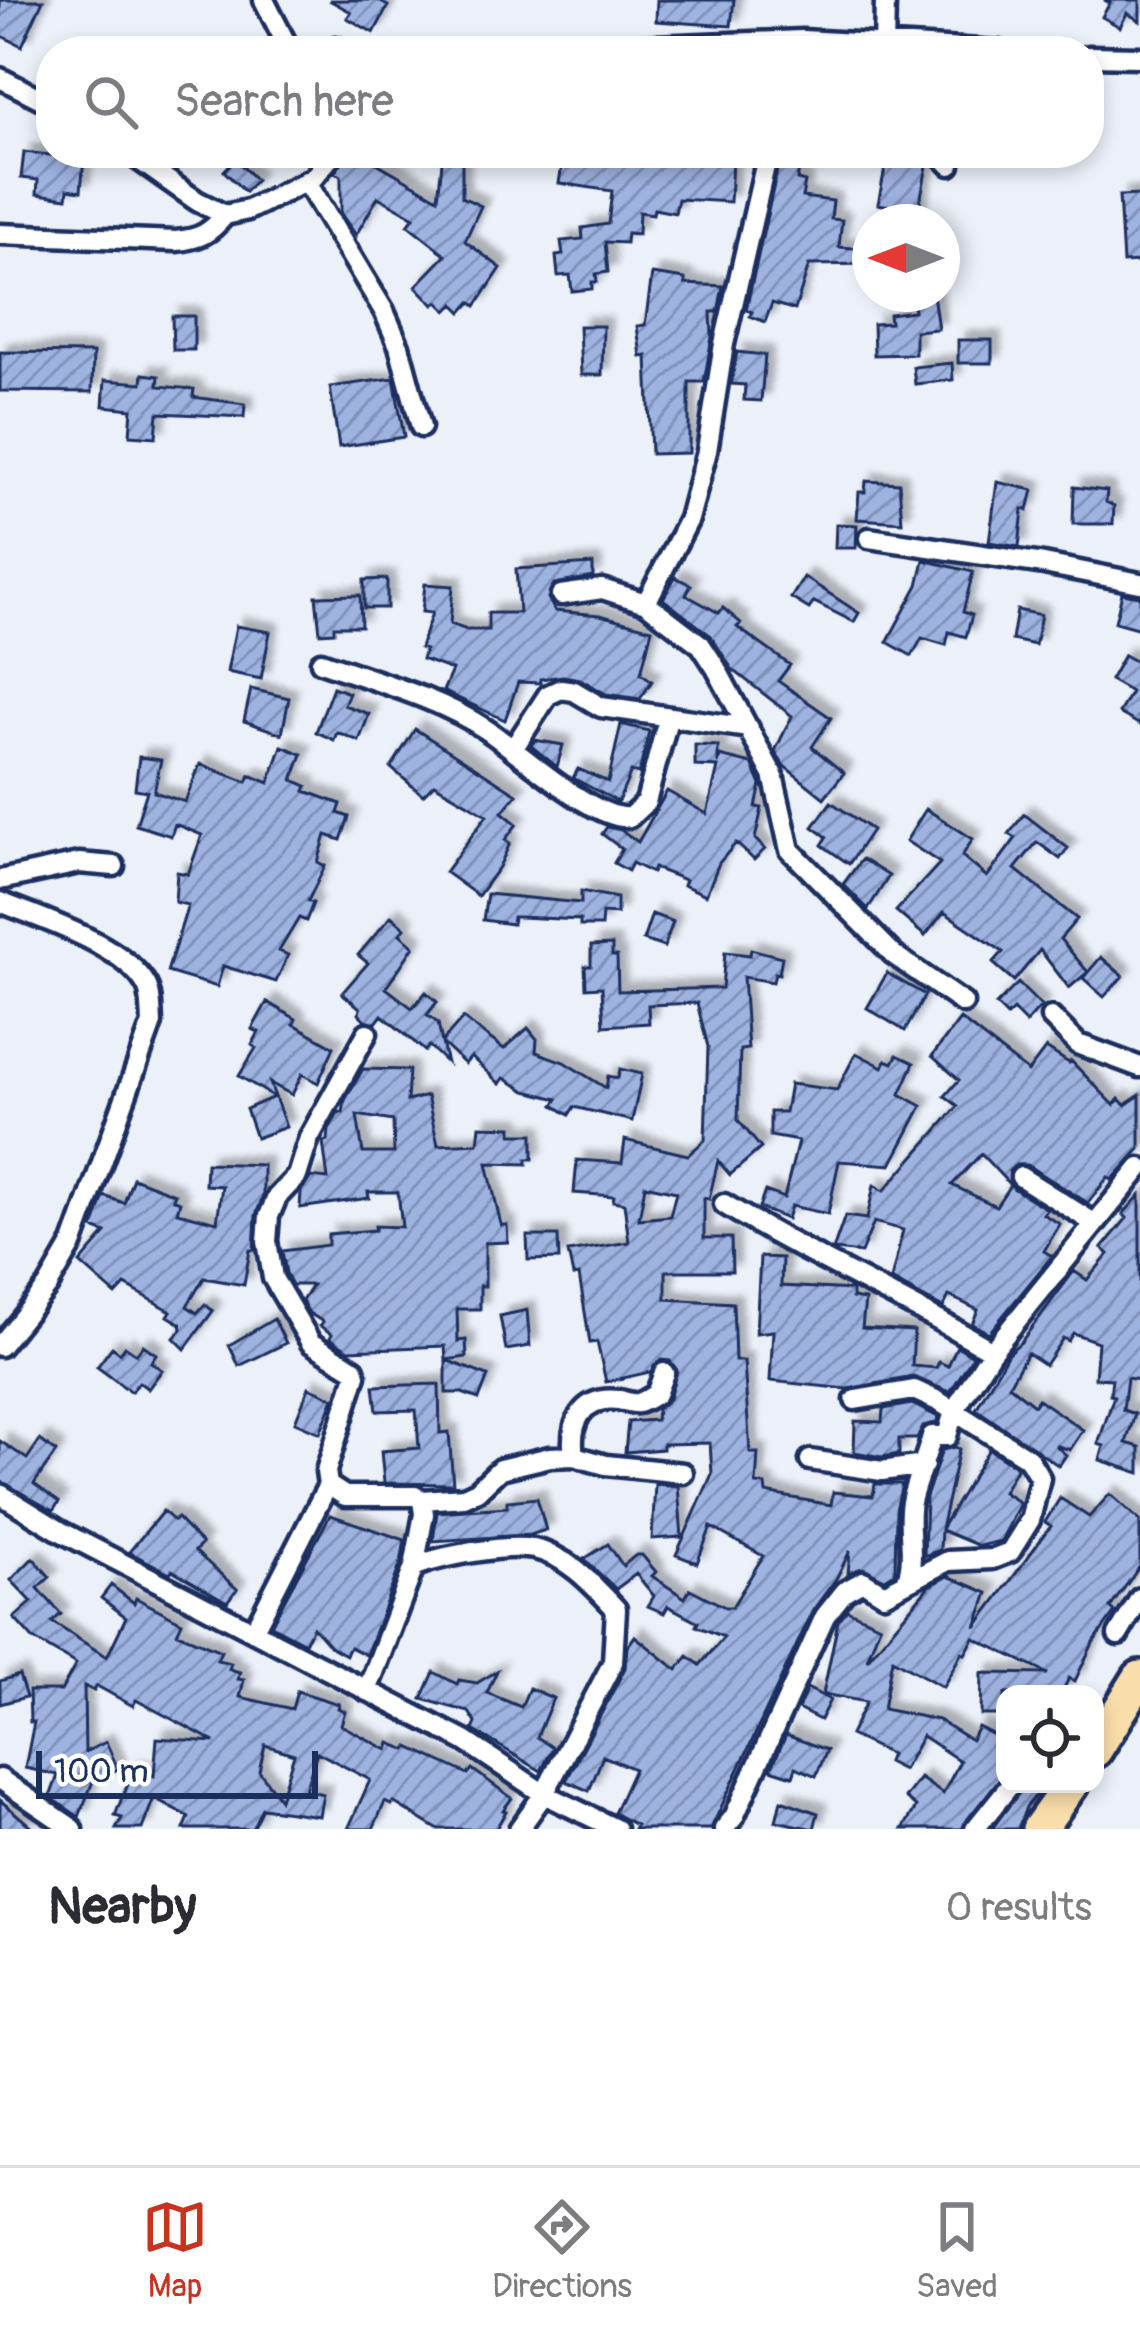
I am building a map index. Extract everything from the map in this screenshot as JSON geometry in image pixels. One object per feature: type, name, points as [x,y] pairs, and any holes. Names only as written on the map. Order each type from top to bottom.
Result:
[{"type":"highway","points":[[1104,1736],[1140,1678]]},
{"type":"highway","points":[[1039,1829],[1065,1793]]},
{"type":"street","points":[[265,0],[283,36]]},
{"type":"street","points":[[884,36],[885,0]]},
{"type":"street","points":[[1104,56],[1140,57]]},
{"type":"street","points":[[0,78],[36,96]]},
{"type":"street","points":[[150,168],[197,201],[225,214],[248,210],[306,181],[319,168]]},
{"type":"street","points":[[646,603],[689,519],[765,168]]},
{"type":"street","points":[[306,181],[383,310],[399,346],[422,427]]},
{"type":"street","points":[[0,234],[197,239],[212,231],[225,214]]},
{"type":"street","points":[[868,538],[1140,583]]},
{"type":"street","points":[[561,595],[602,590],[646,603],[700,645],[773,775],[790,850],[894,955],[963,1003]]},
{"type":"street","points":[[321,662],[460,716],[622,819],[646,802],[668,719]]},
{"type":"street","points":[[513,749],[548,695],[561,689],[601,707],[749,728]]},
{"type":"street","points":[[0,880],[80,863],[114,866]]},
{"type":"street","points":[[0,902],[110,951],[136,969],[150,990],[152,1023],[73,1243],[48,1286],[0,1346]]},
{"type":"street","points":[[1051,1017],[1078,1044],[1140,1067]]},
{"type":"street","points":[[254,1630],[328,1485],[326,1471],[356,1376],[354,1369],[311,1343],[273,1278],[267,1260],[268,1228],[277,1197],[297,1176],[309,1138],[367,1033]]},
{"type":"street","points":[[907,1579],[912,1565],[908,1540],[911,1501],[932,1436],[947,1436],[954,1411],[992,1352],[1140,1168]]},
{"type":"street","points":[[1022,1177],[1094,1223]]},
{"type":"street","points":[[724,1204],[796,1249],[936,1317],[992,1352]]},
{"type":"street","points":[[574,1456],[571,1437],[580,1412],[604,1400],[636,1404],[656,1394],[664,1373]]},
{"type":"street","points":[[724,1829],[825,1616],[844,1591],[863,1581],[884,1594],[948,1561],[992,1559],[1010,1552],[1037,1499],[1040,1478],[1028,1458],[954,1411],[914,1390],[855,1400]]},
{"type":"street","points":[[328,1485],[345,1496],[464,1497],[500,1469],[574,1456],[606,1465],[682,1473]]},
{"type":"street","points":[[810,1460],[882,1471],[924,1465]]},
{"type":"street","points":[[0,1494],[60,1531],[465,1741],[544,1793],[616,1829]]},
{"type":"street","points":[[367,1691],[414,1567],[424,1514],[422,1500]]},
{"type":"street","points":[[414,1567],[463,1553],[534,1549],[578,1570],[616,1609],[613,1662],[544,1793],[519,1829]]},
{"type":"street","points":[[1118,1635],[1140,1598]]},
{"type":"street","points":[[0,1779],[73,1829]]},
{"type":"street","points":[[975,1829],[1004,1793]]},
{"type":"building","points":[[0,0],[43,0],[22,46],[0,35]]},
{"type":"building","points":[[329,0],[377,0],[388,6],[374,33],[347,18],[351,12]]},
{"type":"building","points":[[657,0],[734,0],[731,26],[656,21]]},
{"type":"building","points":[[1104,0],[1140,0],[1140,21],[1127,13],[1120,27],[1102,17],[1110,3]]},
{"type":"building","points":[[24,152],[36,153],[36,168],[83,168],[81,191],[68,189],[67,198],[37,194],[38,180],[21,178]]},
{"type":"building","points":[[244,168],[256,180],[245,192],[224,171]]},
{"type":"building","points":[[338,168],[385,168],[438,198],[441,168],[462,168],[462,197],[481,206],[465,241],[501,268],[476,306],[471,302],[462,312],[454,304],[447,311],[416,286],[446,255],[408,225],[414,217],[378,197],[356,235],[341,214],[341,176],[335,173]]},
{"type":"building","points":[[562,168],[732,168],[730,202],[678,199],[675,213],[639,212],[638,234],[627,233],[626,243],[605,242],[608,272],[596,274],[592,289],[572,291],[570,275],[558,276],[556,256],[563,255],[561,241],[583,239],[582,228],[608,224],[612,191],[559,183]]},
{"type":"building","points":[[778,168],[799,168],[797,180],[805,182],[802,197],[833,201],[831,219],[842,220],[839,247],[852,248],[852,264],[809,265],[795,310],[772,303],[765,322],[750,316],[752,312],[746,310]]},
{"type":"building","points":[[885,168],[927,168],[920,204],[878,204]]},
{"type":"building","points":[[1140,195],[1140,262],[1123,263],[1119,196]]},
{"type":"building","points":[[652,274],[685,279],[685,284],[723,286],[718,312],[711,312],[704,382],[689,382],[689,453],[651,454],[647,356],[641,357],[637,326],[645,325]]},
{"type":"building","points":[[936,312],[938,329],[915,331],[915,354],[874,355],[873,324],[890,323],[889,314]]},
{"type":"building","points":[[172,316],[194,316],[194,350],[173,350]]},
{"type":"building","points":[[579,326],[603,326],[602,375],[581,375]]},
{"type":"building","points":[[958,340],[992,340],[992,363],[958,363]]},
{"type":"building","points":[[0,352],[93,353],[92,392],[0,391]]},
{"type":"building","points":[[737,352],[765,355],[761,401],[744,400],[745,385],[731,384]]},
{"type":"building","points":[[952,363],[953,380],[915,384],[913,367]]},
{"type":"building","points":[[143,374],[159,376],[158,386],[194,389],[193,397],[245,404],[244,417],[158,413],[156,437],[130,435],[132,409],[103,406],[105,380],[142,383]]},
{"type":"building","points":[[394,378],[404,437],[339,447],[330,387]]},
{"type":"building","points":[[866,481],[899,483],[902,522],[857,519],[859,492],[865,492]]},
{"type":"building","points":[[997,482],[1033,490],[1028,510],[1023,509],[1019,547],[989,542]]},
{"type":"building","points":[[1074,487],[1107,491],[1106,502],[1114,506],[1113,524],[1073,524]]},
{"type":"building","points":[[836,524],[857,525],[856,548],[835,548]]},
{"type":"building","points":[[924,560],[973,572],[963,612],[972,615],[966,637],[949,632],[946,645],[922,638],[912,656],[887,642],[918,585]]},
{"type":"building","points":[[593,564],[593,577],[554,584],[548,598],[555,611],[600,615],[652,629],[641,673],[652,681],[640,699],[606,694],[580,679],[563,676],[540,679],[540,683],[518,682],[505,720],[443,691],[452,670],[422,659],[425,650],[420,648],[432,613],[422,612],[425,584],[453,586],[450,624],[488,630],[488,613],[519,613],[516,569]]},
{"type":"building","points":[[675,577],[691,585],[686,595],[719,613],[723,608],[741,623],[737,627],[790,665],[778,681],[831,718],[812,747],[844,773],[824,798],[784,766],[775,751],[792,716],[732,669],[710,635],[663,599]]},
{"type":"building","points":[[804,577],[859,613],[854,622],[814,602],[809,609],[791,598]]},
{"type":"building","points":[[387,579],[387,608],[364,608],[364,580]]},
{"type":"building","points":[[1122,593],[1140,596],[1140,629],[1115,622]]},
{"type":"building","points":[[360,595],[361,626],[334,626],[334,632],[320,633],[316,596]]},
{"type":"building","points":[[1017,610],[1041,615],[1035,645],[1012,640]]},
{"type":"building","points":[[236,626],[270,632],[261,679],[227,672]]},
{"type":"building","points":[[1124,655],[1140,664],[1140,725],[1119,713],[1131,692],[1110,680]]},
{"type":"building","points":[[333,687],[349,693],[344,705],[369,714],[359,741],[337,732],[334,740],[316,732]]},
{"type":"building","points":[[251,689],[289,698],[282,734],[244,721]]},
{"type":"building","points":[[621,724],[649,731],[639,774],[631,772],[618,802],[573,778],[578,769],[608,782]]},
{"type":"building","points":[[415,729],[517,794],[502,812],[517,824],[505,840],[510,843],[478,896],[445,872],[487,815],[434,784],[423,795],[391,768]]},
{"type":"building","points":[[535,740],[563,745],[557,767],[531,746]]},
{"type":"building","points":[[695,745],[718,746],[718,764],[720,756],[752,764],[761,785],[755,839],[765,849],[754,860],[736,843],[719,863],[706,895],[683,885],[685,880],[654,868],[652,873],[632,863],[628,871],[614,863],[622,849],[602,834],[607,827],[621,830],[638,842],[667,791],[707,814],[718,767],[695,766]]},
{"type":"building","points":[[282,746],[302,754],[293,780],[307,786],[305,791],[341,804],[338,813],[349,817],[341,840],[326,835],[318,862],[325,866],[308,901],[313,903],[306,921],[299,918],[279,951],[288,955],[276,982],[223,966],[217,987],[167,972],[188,905],[175,902],[177,872],[188,874],[202,835],[175,824],[171,836],[136,825],[147,791],[135,789],[139,757],[161,760],[154,792],[185,802],[200,764],[247,782],[250,775],[269,783]]},
{"type":"building","points":[[831,802],[872,830],[849,864],[822,845],[827,837],[813,827]]},
{"type":"building","points":[[926,809],[973,839],[962,856],[987,877],[1016,838],[1009,834],[1024,814],[1068,848],[1060,859],[1037,842],[1015,869],[1077,919],[1060,939],[1088,972],[1069,988],[1040,950],[1014,981],[993,963],[1003,952],[944,912],[925,936],[896,911],[940,863],[906,841]]},
{"type":"building","points":[[862,859],[889,876],[868,909],[843,884]]},
{"type":"building","points":[[581,891],[617,898],[617,914],[602,913],[601,926],[580,926],[580,920],[513,917],[512,924],[483,920],[487,894],[581,903]]},
{"type":"building","points":[[652,914],[673,922],[664,947],[643,940]]},
{"type":"building","points":[[391,916],[405,928],[400,934],[414,946],[386,988],[412,1008],[426,992],[437,1002],[427,1015],[438,1023],[442,1042],[463,1018],[504,1049],[528,1028],[537,1039],[536,1052],[564,1062],[606,1088],[608,1076],[618,1078],[620,1069],[642,1074],[632,1121],[574,1107],[569,1115],[554,1105],[558,1099],[526,1091],[504,1078],[500,1084],[471,1057],[465,1064],[442,1043],[447,1063],[382,1015],[376,1023],[365,1020],[360,1008],[342,993],[368,963],[358,955]]},
{"type":"building","points":[[612,945],[618,991],[722,988],[725,952],[750,955],[751,949],[782,957],[773,982],[743,977],[748,1049],[740,1050],[738,1120],[761,1148],[730,1175],[718,1161],[709,1199],[704,1198],[704,1238],[731,1238],[732,1271],[666,1271],[666,1299],[733,1303],[735,1361],[744,1361],[750,1453],[758,1453],[756,1484],[765,1485],[766,1493],[831,1505],[833,1492],[873,1496],[875,1484],[902,1484],[896,1510],[895,1573],[885,1579],[862,1568],[848,1573],[850,1551],[813,1610],[711,1829],[634,1829],[636,1825],[614,1813],[634,1769],[603,1756],[589,1791],[566,1781],[625,1668],[627,1647],[635,1636],[677,1670],[688,1656],[700,1665],[724,1637],[696,1626],[698,1622],[668,1606],[664,1613],[648,1606],[654,1596],[636,1574],[616,1589],[584,1559],[608,1544],[623,1566],[642,1555],[656,1572],[652,1576],[685,1598],[690,1589],[732,1607],[763,1556],[711,1527],[697,1563],[676,1555],[712,1474],[710,1443],[663,1444],[663,1449],[625,1452],[628,1422],[656,1420],[657,1409],[669,1399],[677,1370],[670,1361],[661,1360],[650,1372],[606,1382],[597,1342],[590,1343],[579,1275],[573,1276],[568,1252],[629,1242],[624,1203],[613,1201],[614,1196],[574,1193],[577,1160],[622,1163],[625,1140],[688,1155],[705,1140],[708,1047],[697,1003],[648,1005],[649,1023],[604,1026],[602,987],[586,988],[591,946]],"holes":[[[645,1185],[676,1192],[670,1216],[639,1219]]]},
{"type":"building","points":[[1101,957],[1123,976],[1104,997],[1083,978]]},
{"type":"building","points":[[887,973],[925,995],[905,1031],[867,1008]]},
{"type":"building","points":[[1018,983],[1041,1006],[1026,1023],[1013,1010],[1007,1016],[996,1005]]},
{"type":"building","points":[[267,1002],[334,1047],[318,1083],[302,1074],[292,1095],[270,1083],[286,1127],[256,1138],[246,1109],[274,1097],[239,1076],[256,1048],[252,1045],[259,1032],[252,1029]]},
{"type":"building","points":[[960,1019],[1028,1072],[1046,1048],[1071,1061],[1114,1105],[1119,1099],[1125,1105],[1140,1095],[1140,1149],[1112,1180],[1108,1177],[1088,1203],[1027,1165],[1009,1171],[1013,1188],[1047,1209],[1043,1214],[1060,1224],[1044,1251],[1052,1256],[989,1333],[972,1324],[978,1310],[949,1296],[943,1308],[891,1280],[903,1230],[874,1222],[861,1253],[833,1250],[845,1216],[867,1219],[874,1185],[884,1191],[958,1106],[945,1096],[959,1080],[932,1056]],"holes":[[[981,1154],[1010,1185],[996,1206],[952,1185]]]},
{"type":"building","points":[[856,1053],[883,1067],[897,1055],[914,1063],[900,1094],[922,1106],[891,1165],[839,1161],[828,1214],[791,1206],[787,1219],[759,1208],[765,1191],[784,1198],[798,1141],[770,1136],[770,1112],[785,1112],[790,1084],[837,1090]]},
{"type":"building","points":[[363,1069],[409,1070],[407,1101],[427,1096],[438,1145],[478,1143],[480,1126],[512,1127],[512,1134],[533,1134],[533,1159],[527,1159],[527,1164],[487,1163],[508,1242],[485,1243],[480,1309],[457,1309],[458,1341],[466,1340],[467,1357],[446,1360],[445,1346],[349,1350],[330,1338],[332,1334],[320,1326],[323,1322],[302,1301],[312,1285],[292,1285],[286,1273],[282,1251],[328,1245],[328,1234],[402,1227],[398,1192],[368,1192],[369,1198],[300,1208],[301,1191],[311,1177],[328,1179],[323,1142],[328,1141],[339,1112],[343,1113]],"holes":[[[357,1115],[393,1121],[394,1153],[363,1153]]]},
{"type":"building","points":[[206,1163],[263,1165],[263,1196],[244,1285],[204,1278],[187,1306],[197,1313],[205,1304],[213,1311],[185,1349],[174,1338],[182,1329],[168,1316],[171,1311],[125,1285],[116,1295],[80,1263],[106,1233],[93,1228],[104,1196],[124,1203],[133,1178],[175,1194],[173,1199],[180,1202],[177,1212],[217,1222],[222,1186],[205,1185]]},
{"type":"building","points":[[1140,1195],[1140,1380],[1127,1378],[1123,1410],[1135,1414],[1126,1443],[1140,1447],[1140,1473],[1100,1460],[1104,1446],[1098,1444],[1114,1396],[1110,1395],[1112,1379],[1095,1378],[1098,1342],[1073,1333],[1068,1341],[1063,1338],[1045,1365],[1027,1353],[1009,1385],[1034,1405],[1038,1399],[1083,1430],[1070,1450],[1055,1445],[1066,1455],[1059,1466],[976,1409],[1008,1353],[1074,1271],[1087,1280],[1109,1254],[1102,1248]]},
{"type":"building","points":[[527,1236],[558,1236],[559,1259],[528,1260]]},
{"type":"building","points":[[760,1257],[782,1258],[781,1286],[852,1290],[852,1298],[865,1300],[862,1328],[914,1331],[912,1366],[936,1368],[939,1362],[948,1366],[957,1346],[973,1356],[950,1392],[913,1377],[847,1389],[770,1381],[773,1331],[756,1333]]},
{"type":"building","points":[[527,1310],[530,1346],[506,1350],[500,1316]]},
{"type":"building","points":[[274,1319],[286,1343],[239,1366],[229,1345]]},
{"type":"building","points":[[143,1345],[156,1354],[151,1362],[162,1370],[148,1389],[139,1382],[131,1392],[97,1367],[112,1347],[120,1353],[125,1346],[136,1354]]},
{"type":"building","points":[[446,1360],[488,1376],[479,1399],[446,1393]]},
{"type":"building","points":[[439,1384],[440,1433],[449,1432],[453,1484],[384,1483],[381,1451],[419,1448],[416,1410],[377,1411],[374,1386]]},
{"type":"building","points":[[309,1387],[334,1398],[320,1433],[295,1422]]},
{"type":"building","points":[[912,1404],[938,1417],[937,1423],[923,1426],[917,1439],[899,1439],[899,1454],[882,1457],[854,1452],[855,1421],[882,1422],[883,1409]]},
{"type":"building","points":[[40,1440],[56,1452],[34,1484],[59,1502],[53,1511],[0,1481],[0,1441],[27,1459]]},
{"type":"building","points":[[959,1449],[941,1529],[989,1449],[1017,1467],[1003,1492],[1020,1503],[1001,1541],[979,1546],[941,1530],[940,1550],[924,1556],[926,1497],[942,1450]]},
{"type":"building","points":[[655,1484],[678,1486],[682,1537],[652,1539]]},
{"type":"building","points":[[1110,1494],[1140,1521],[1140,1566],[1110,1608],[1115,1612],[1075,1681],[996,1685],[996,1715],[981,1715],[982,1673],[1048,1674],[974,1638],[943,1687],[892,1659],[883,1709],[938,1720],[971,1740],[978,1727],[996,1736],[996,1784],[962,1829],[903,1829],[916,1807],[905,1798],[920,1778],[943,1794],[960,1761],[922,1736],[903,1770],[887,1762],[890,1754],[850,1735],[866,1702],[823,1694],[838,1621],[847,1610],[880,1625],[867,1660],[929,1586],[948,1576],[988,1593],[976,1627],[1051,1526],[1045,1522],[1060,1498],[1089,1517]]},
{"type":"building","points":[[537,1498],[546,1530],[433,1541],[437,1512],[507,1507],[507,1501]]},
{"type":"building","points":[[163,1511],[174,1521],[177,1518],[202,1544],[195,1551],[237,1589],[227,1602],[129,1552]]},
{"type":"building","points":[[330,1515],[405,1540],[366,1655],[350,1647],[346,1655],[313,1627],[305,1643],[271,1625]]},
{"type":"building","points":[[33,1558],[50,1577],[38,1588],[61,1614],[52,1622],[107,1657],[126,1617],[101,1598],[111,1585],[134,1603],[136,1598],[182,1622],[177,1633],[221,1651],[217,1660],[231,1663],[229,1669],[240,1672],[238,1679],[244,1680],[240,1697],[292,1709],[297,1691],[339,1704],[345,1711],[341,1725],[388,1750],[390,1743],[409,1747],[468,1774],[472,1769],[512,1798],[496,1829],[437,1829],[393,1802],[385,1802],[373,1829],[348,1829],[370,1780],[317,1752],[305,1790],[323,1794],[319,1816],[262,1808],[252,1829],[184,1829],[189,1817],[154,1798],[142,1829],[116,1829],[122,1818],[115,1816],[133,1768],[154,1776],[157,1738],[215,1742],[136,1700],[133,1706],[97,1686],[94,1691],[84,1686],[85,1752],[106,1742],[118,1769],[93,1781],[79,1817],[50,1797],[58,1775],[25,1768],[34,1722],[30,1722],[29,1691],[61,1691],[76,1664],[33,1639],[14,1618],[32,1602],[11,1580]],"holes":[[[265,1745],[294,1754],[280,1799],[259,1771]]]},
{"type":"building","points":[[497,1671],[487,1693],[521,1707],[529,1688],[553,1698],[537,1737],[553,1748],[541,1771],[473,1730],[476,1723],[469,1712],[422,1699],[434,1672],[457,1684],[459,1680],[477,1683]]},
{"type":"building","points":[[19,1675],[26,1697],[0,1704],[0,1681]]},
{"type":"building","points":[[807,1688],[830,1700],[820,1720],[798,1709]]},
{"type":"building","points":[[786,1735],[827,1750],[816,1776],[796,1767],[793,1776],[771,1769]]},
{"type":"building","points":[[1018,1793],[1038,1793],[1018,1829],[992,1829]]},
{"type":"building","points":[[0,1800],[34,1829],[0,1829]]},
{"type":"building","points":[[781,1800],[818,1813],[814,1829],[776,1821]]}]
